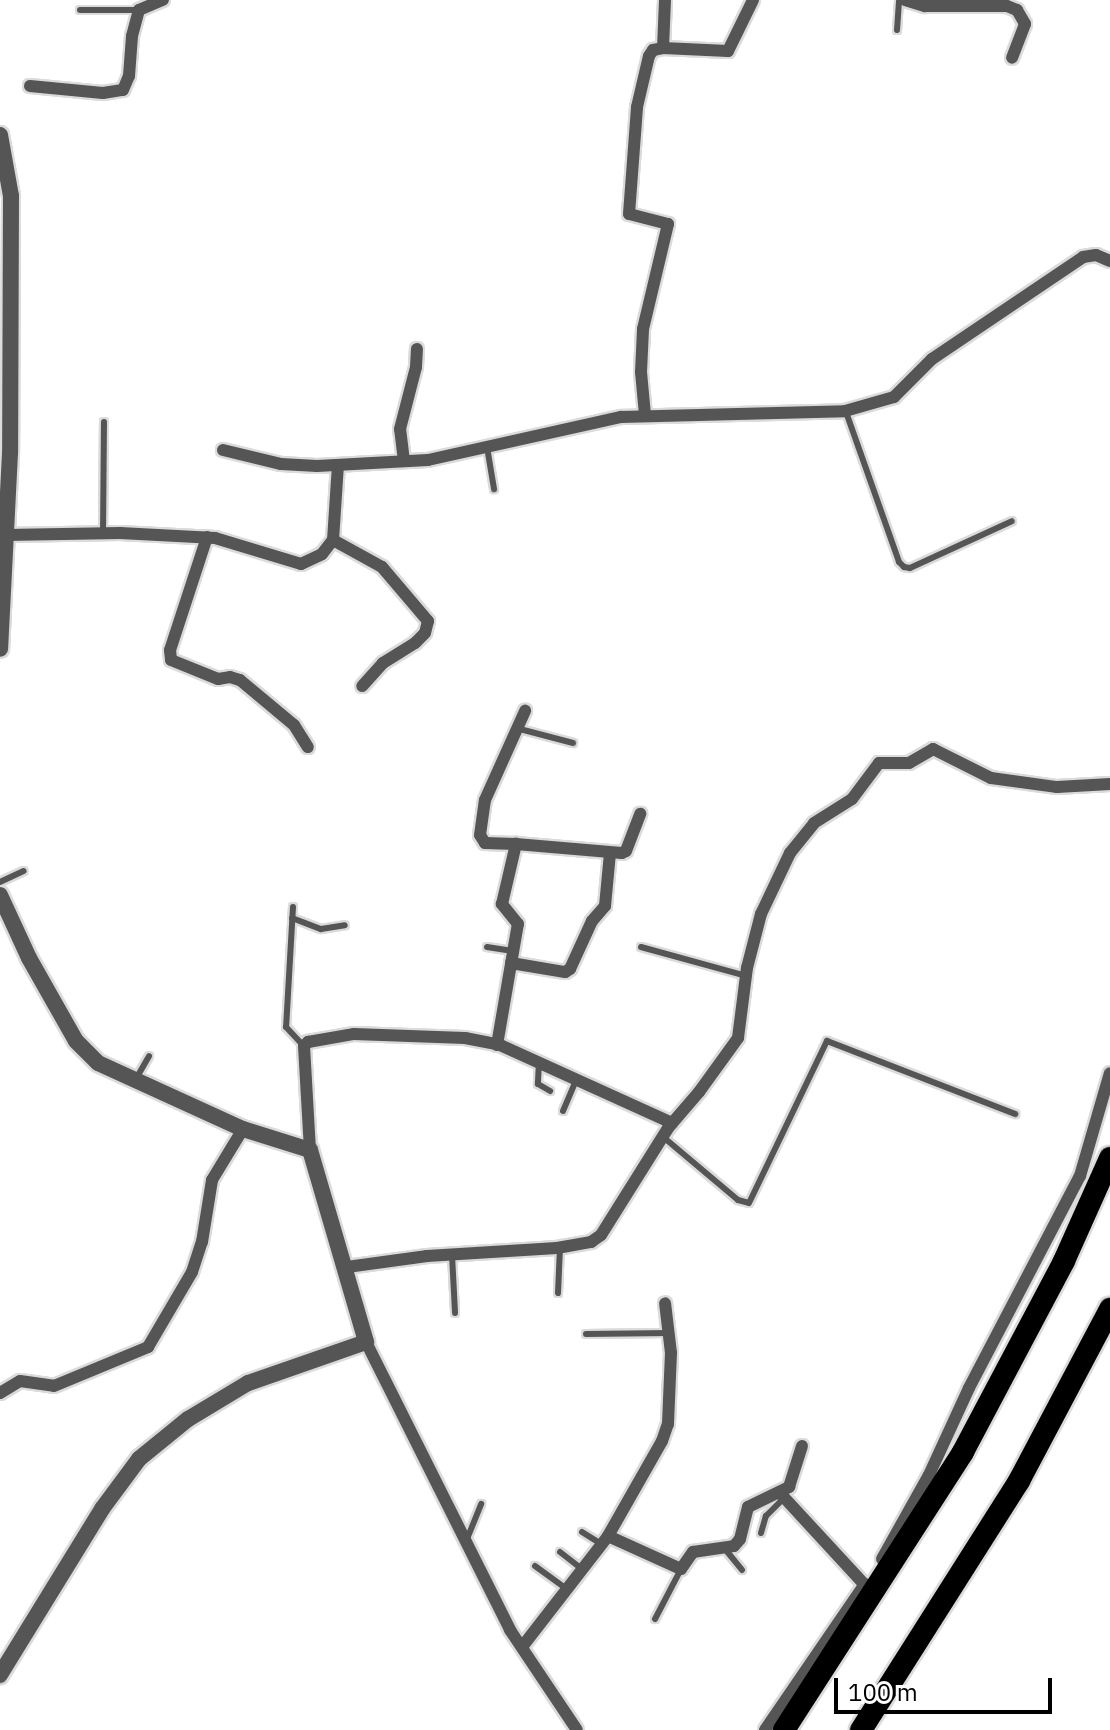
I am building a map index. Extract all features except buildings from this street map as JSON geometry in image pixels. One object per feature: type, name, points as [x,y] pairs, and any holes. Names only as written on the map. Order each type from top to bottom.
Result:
[{"type":"highway","points":[[784,1730],[963,1452],[1064,1261],[1110,1158]]},
{"type":"highway","points":[[861,1730],[1019,1481],[1110,1309]]},
{"type":"street","points":[[30,86],[103,93],[123,90],[129,76],[132,36],[139,10],[163,0]]},
{"type":"street","points":[[663,48],[665,0]]},
{"type":"street","points":[[645,415],[641,372],[643,329],[668,224],[633,217],[629,209],[639,93],[653,50],[728,51],[753,0]]},
{"type":"street","points":[[905,0],[925,6],[963,9],[1007,6],[1017,10],[1025,24],[1012,58]]},
{"type":"street","points":[[0,649],[11,196],[1,143]]},
{"type":"street","points":[[223,450],[281,464],[338,465],[428,460],[602,420],[645,415],[845,411],[894,397],[932,359],[1083,257],[1096,255],[1110,261]]},
{"type":"street","points":[[404,461],[400,429],[416,367],[417,349]]},
{"type":"street","points":[[4,543],[103,534],[207,537],[301,564],[322,554],[333,540],[338,465]]},
{"type":"street","points":[[207,537],[170,650],[171,660],[218,679],[230,677],[240,680],[294,725],[308,747]]},
{"type":"street","points":[[333,540],[382,567],[428,621],[425,633],[373,671],[362,686]]},
{"type":"street","points":[[525,711],[485,800],[480,835],[485,843],[610,853],[626,851],[640,814]]},
{"type":"street","points":[[347,1267],[560,1247],[591,1242],[601,1235],[662,1136],[738,1038],[746,976],[761,914],[790,853],[814,823],[852,799],[879,763],[909,763],[933,749],[991,778],[1057,787],[1110,784]]},
{"type":"street","points":[[497,1045],[518,924],[502,904],[516,844]]},
{"type":"street","points":[[512,957],[565,972],[570,969],[592,921],[605,906],[610,853]]},
{"type":"street","points":[[0,895],[29,958],[83,1050],[98,1063],[243,1129],[310,1150]]},
{"type":"street","points":[[577,1730],[522,1647],[366,1342],[347,1267],[310,1150],[304,1046],[308,1042],[354,1034],[465,1038],[497,1045],[539,1061],[672,1123]]},
{"type":"street","points":[[765,1730],[865,1585],[929,1475],[969,1388],[1080,1176],[1110,1073]]},
{"type":"street","points":[[0,1393],[20,1381],[54,1386],[148,1347],[192,1272],[202,1242],[212,1180],[243,1129]]},
{"type":"street","points":[[522,1647],[605,1540],[662,1441],[668,1424],[669,1333],[665,1303]]},
{"type":"street","points":[[0,1675],[7,1649],[139,1459],[188,1419],[248,1383],[366,1342]]},
{"type":"street","points":[[605,1540],[681,1569],[693,1552],[725,1549],[738,1543],[748,1507],[782,1495],[789,1487],[802,1446]]},
{"type":"street","points":[[782,1495],[865,1585]]},
{"type":"lane","points":[[897,30],[899,0]]},
{"type":"lane","points":[[80,10],[139,10]]},
{"type":"lane","points":[[845,411],[899,562],[904,567],[910,568],[1012,521]]},
{"type":"lane","points":[[103,534],[104,422]]},
{"type":"lane","points":[[487,447],[494,489]]},
{"type":"lane","points":[[516,728],[573,743]]},
{"type":"lane","points":[[0,882],[24,871]]},
{"type":"lane","points":[[293,907],[286,1027],[304,1046]]},
{"type":"lane","points":[[292,918],[321,929],[345,925]]},
{"type":"lane","points":[[487,947],[512,957]]},
{"type":"lane","points":[[641,947],[746,976]]},
{"type":"lane","points":[[662,1136],[738,1200],[749,1203],[827,1041],[1015,1114]]},
{"type":"lane","points":[[135,1081],[149,1056]]},
{"type":"lane","points":[[539,1061],[538,1084],[550,1091]]},
{"type":"lane","points":[[563,1111],[577,1079]]},
{"type":"lane","points":[[558,1293],[560,1247]]},
{"type":"lane","points":[[452,1255],[455,1313]]},
{"type":"lane","points":[[586,1334],[669,1333]]},
{"type":"lane","points":[[761,1533],[766,1516],[782,1495]]},
{"type":"lane","points":[[466,1542],[481,1504]]},
{"type":"lane","points":[[582,1532],[605,1540]]},
{"type":"lane","points":[[725,1549],[742,1570]]},
{"type":"lane","points":[[560,1552],[582,1569]]},
{"type":"lane","points":[[535,1566],[567,1589]]},
{"type":"lane","points":[[655,1619],[681,1569]]}]
